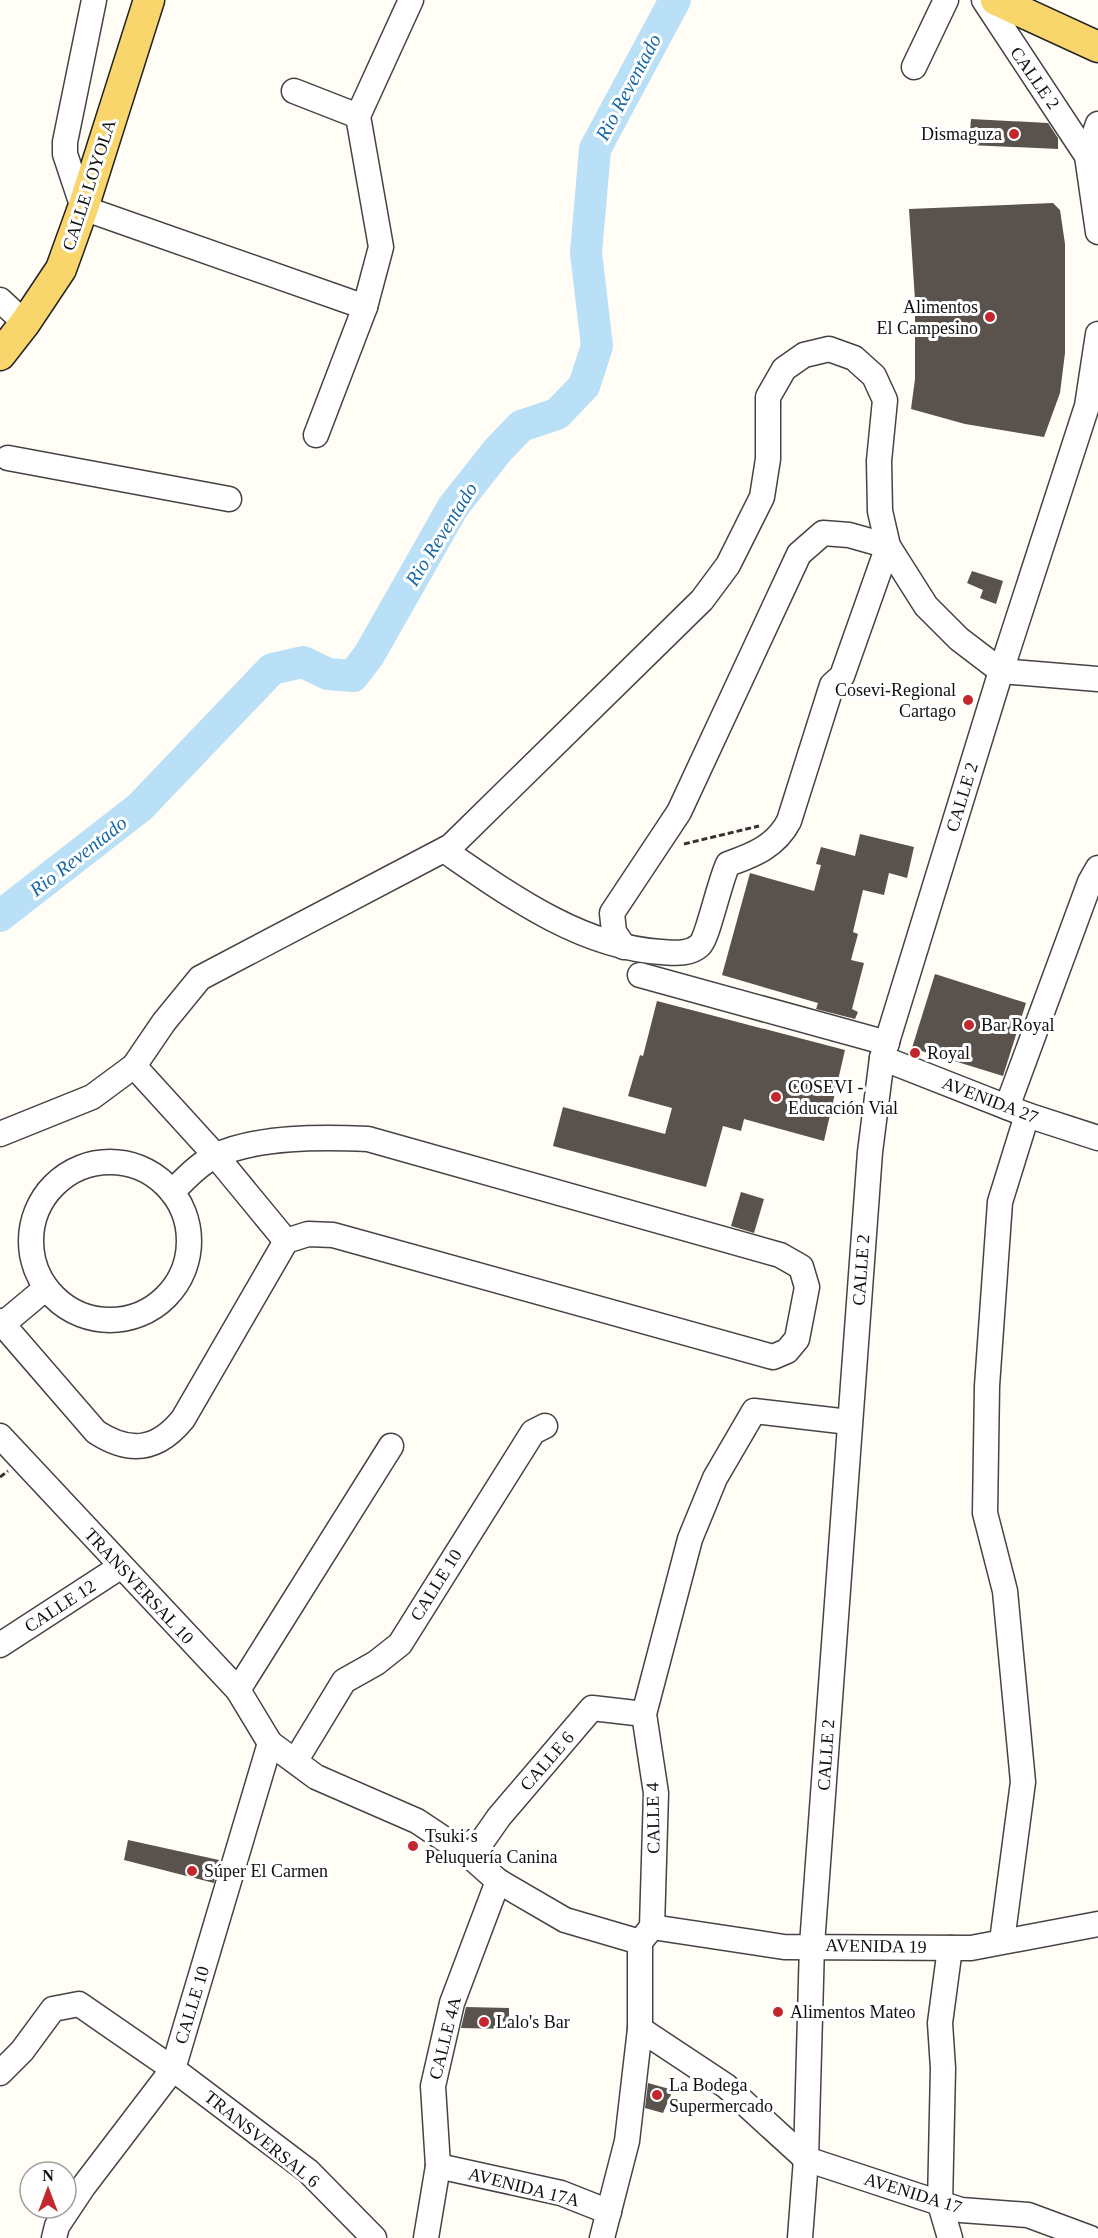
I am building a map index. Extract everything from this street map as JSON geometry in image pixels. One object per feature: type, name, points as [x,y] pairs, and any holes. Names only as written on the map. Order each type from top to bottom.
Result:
[{"type":"main road","name":"CALLE LOYOLA","points":[[0,355],[60,269],[83,208],[150,0]]},
{"type":"main road","points":[[996,0],[1098,47]]},
{"type":"street","points":[[94,0],[65,142],[65,154],[83,208],[365,307]]},
{"type":"street","points":[[316,435],[365,307],[381,247],[358,116],[411,0]]},
{"type":"street","points":[[914,67],[946,0]]},
{"type":"street","name":"CALLE 2","points":[[984,0],[1091,167]]},
{"type":"street","points":[[294,91],[358,116]]},
{"type":"street","name":"CALLE 2","points":[[1098,124],[1091,167],[1098,231]]},
{"type":"street","points":[[0,300],[25,322]]},
{"type":"street","name":"CALLE 2","points":[[800,2238],[806,2159],[812,1945],[849,1422],[870,1152],[885,1051],[1001,671],[1087,405],[1098,334]]},
{"type":"street","points":[[0,1134],[92,1097],[134,1066],[164,1022],[200,978],[451,846],[694,608],[728,565],[762,497],[768,459],[768,397],[784,369],[804,355],[829,349],[854,358],[874,376],[885,400],[879,471],[880,512],[888,546],[926,606],[959,639],[1001,671],[1098,679]]},
{"type":"street","points":[[8,458],[229,499]]},
{"type":"street","points":[[624,947],[614,932],[612,913],[679,812],[799,554],[823,533],[849,535],[888,546]]},
{"type":"street","points":[[444,850],[503,891],[555,921],[624,947],[686,953],[702,944],[707,937],[715,896],[728,864],[764,850],[783,833],[789,821],[832,685],[842,676],[888,546]]},
{"type":"street","points":[[1002,1941],[1023,1782],[1005,1591],[986,1513],[987,1386],[1000,1202],[1017,1111],[1090,882],[1098,868]]},
{"type":"street","name":"AVENIDA 27","points":[[640,975],[885,1051],[1017,1111],[1098,1138]]},
{"type":"street","points":[[134,1066],[216,1156],[286,1241]]},
{"type":"street","points":[[46,1288],[1,1323],[96,1432],[115,1444],[127,1447],[148,1445],[170,1435],[183,1419],[286,1241],[308,1234],[333,1235],[773,1357],[787,1351],[797,1339],[807,1287],[801,1267],[780,1255],[368,1139],[339,1138],[274,1142],[216,1156],[196,1169],[172,1192]]},
{"type":"street","points":[[107,1163],[124,1164],[154,1176],[172,1192],[185,1214],[190,1238],[187,1263],[176,1286],[158,1304],[136,1316],[111,1320],[86,1317],[64,1305],[46,1288],[35,1266],[31,1242],[34,1218],[45,1196],[62,1179],[83,1167],[107,1163]]},
{"type":"street","name":"CALLE 4","points":[[602,2238],[627,2141],[640,2029],[656,1793],[644,1714],[690,1539],[715,1478],[754,1411],[849,1422]]},
{"type":"street","name":"CALLE 10","points":[[296,1760],[344,1681],[376,1663],[400,1644],[533,1432],[545,1426]]},
{"type":"street","name":"TRANSVERSAL 10","points":[[0,1436],[120,1567],[238,1690],[270,1743]]},
{"type":"street","points":[[238,1690],[391,1446]]},
{"type":"street","name":"CALLE 12","points":[[0,1645],[120,1567]]},
{"type":"street","name":"CALLE 6","points":[[471,1857],[499,1817],[592,1708],[644,1714]]},
{"type":"street","name":"AVENIDA 19","points":[[270,1743],[296,1760],[315,1777],[417,1821],[471,1857],[498,1881],[565,1920],[646,1935],[784,1947],[812,1945],[971,1948],[1098,1924]]},
{"type":"street","name":"CALLE 10","points":[[54,2238],[57,2226],[83,2187],[173,2069],[270,1743]]},
{"type":"street","name":"CALLE 4A","points":[[426,2238],[438,2166],[433,2086],[452,2003],[498,1881]]},
{"type":"street","points":[[950,1948],[940,2023],[943,2068],[940,2204],[950,2238]]},
{"type":"street","points":[[0,2073],[22,2051],[53,2009],[79,2004],[173,2069]]},
{"type":"street","points":[[640,2029],[726,2086],[806,2159]]},
{"type":"street","name":"TRANSVERSAL 6","points":[[173,2069],[308,2171],[374,2238]]},
{"type":"street","name":"AVENIDA 17","points":[[806,2159],[961,2210],[1028,2216],[1090,2238]]},
{"type":"street","name":"AVENIDA 17A","points":[[438,2166],[561,2193],[609,2212]]},
{"type":"path","points":[[683,844],[789,821]]},
{"type":"building","name":"Dismaguza","points":[[971,119],[1048,123],[1058,138],[1058,149],[969,145]]},
{"type":"building","name":"Alimentos El Campesino","points":[[1053,203],[1060,210],[1065,244],[1065,353],[1060,393],[1044,437],[965,424],[911,409],[915,379],[915,300],[909,209]]},
{"type":"building","points":[[972,571],[1003,581],[996,604],[980,598],[983,590],[967,583]]},
{"type":"building","points":[[860,834],[914,847],[907,878],[889,873],[884,895],[863,890],[853,932],[858,934],[851,960],[864,963],[852,1009],[858,1012],[855,1019],[816,1009],[818,1003],[722,975],[750,873],[814,891],[821,865],[816,864],[821,847],[855,856]]},
{"type":"building","name":"Bar Royal","points":[[935,974],[1026,1003],[1003,1076],[912,1048]]},
{"type":"building","points":[[657,1001],[845,1050],[824,1141],[744,1119],[741,1131],[723,1126],[706,1187],[553,1146],[563,1107],[665,1134],[672,1108],[628,1096],[640,1055],[643,1056]]},
{"type":"building","points":[[741,1192],[764,1199],[754,1233],[731,1226]]},
{"type":"building","name":"Súper El Carmen","points":[[128,1840],[219,1860],[214,1883],[124,1860]]},
{"type":"building","name":"Lalo's Bar","points":[[466,2007],[509,2008],[509,2029],[461,2028]]},
{"type":"building","name":"La Bodega Supermercado","points":[[648,2083],[673,2090],[663,2113],[645,2108]]},
{"type":"waterway","name":"Rio Reventado","points":[[0,916],[140,807],[272,669],[303,662],[328,674],[353,676],[369,655],[453,507],[498,450],[521,426],[557,414],[584,386],[597,346],[586,253],[595,149],[675,0]]},
{"type":"place","name":"Dismaguza","points":[[1014,134]]},
{"type":"place","name":"Alimentos El Campesino","points":[[990,317]]},
{"type":"place","name":"Cosevi-Regional Cartago","points":[[968,700]]},
{"type":"place","name":"Bar Royal","points":[[969,1025]]},
{"type":"place","name":"Royal","points":[[915,1053]]},
{"type":"place","name":"COSEVI - Educación Vial","points":[[776,1097]]},
{"type":"place","name":"Tsuki´s Peluquería Canina","points":[[413,1846]]},
{"type":"place","name":"Súper El Carmen","points":[[192,1871]]},
{"type":"place","name":"Alimentos Mateo","points":[[778,2012]]},
{"type":"place","name":"Lalo's Bar","points":[[484,2022]]},
{"type":"place","name":"La Bodega Supermercado","points":[[657,2095]]}]
